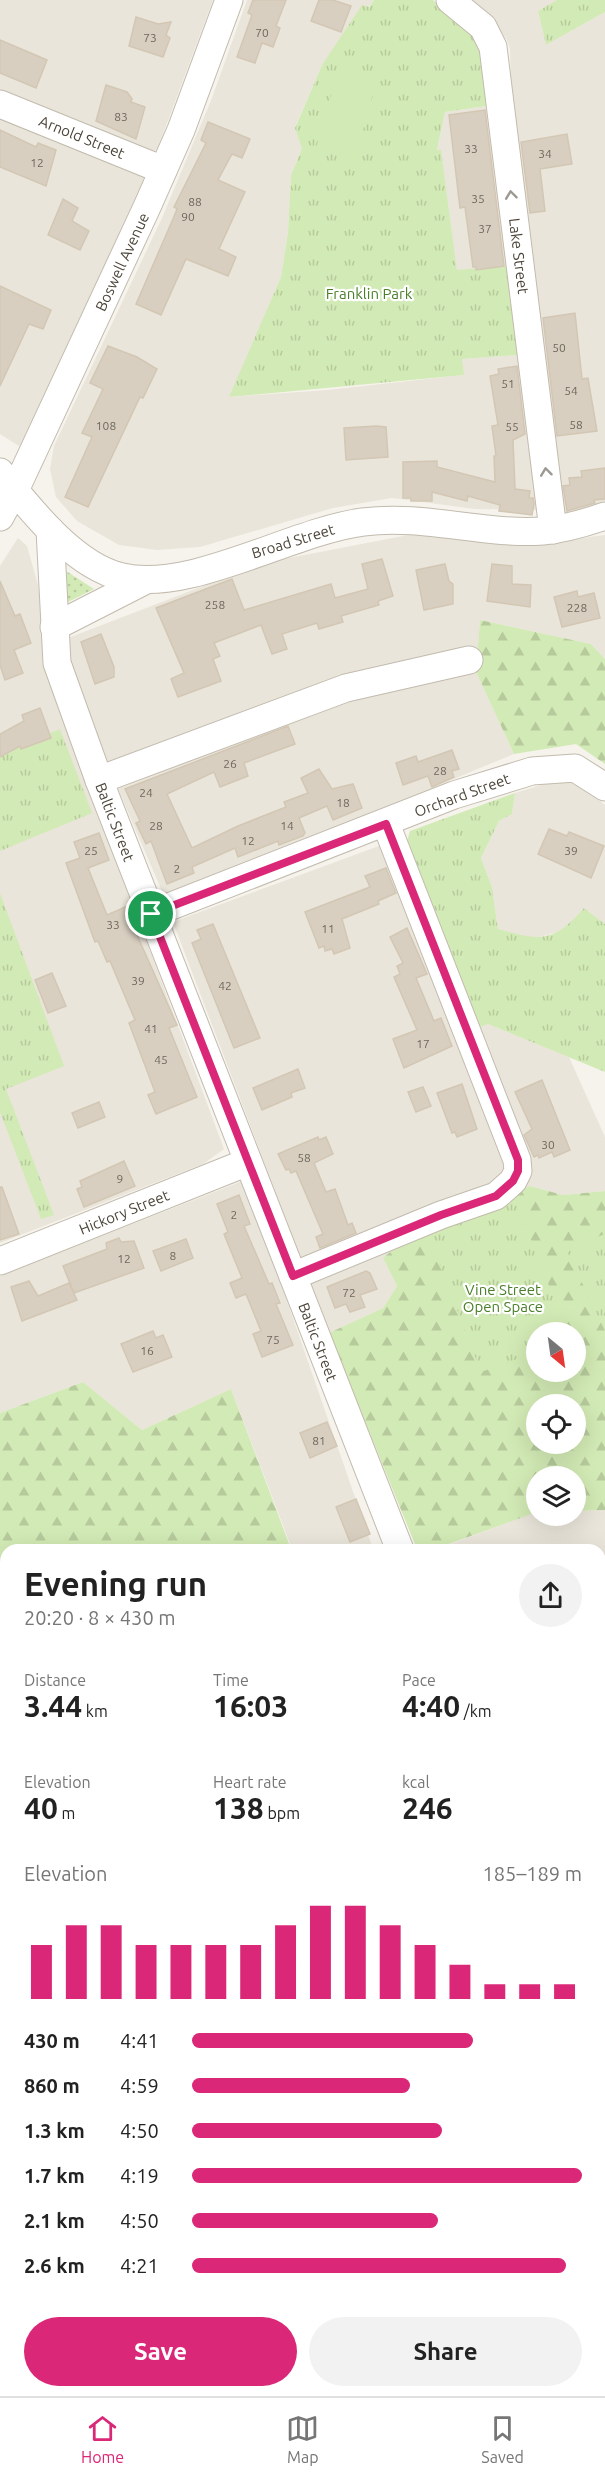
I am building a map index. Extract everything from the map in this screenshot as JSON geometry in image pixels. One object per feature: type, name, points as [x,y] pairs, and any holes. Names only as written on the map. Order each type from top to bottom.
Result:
[{"type":"street","name":"Boswell Avenue","points":[[0,517],[7,481],[164,170],[229,0]]},
{"type":"street","name":"Lake Street","points":[[450,0],[483,27],[493,47],[553,530]]},
{"type":"street","name":"Arnold Street","points":[[0,104],[164,170]]},
{"type":"street","name":"Broad Street","points":[[7,481],[50,530],[72,549],[109,573],[146,580],[187,574],[362,522],[417,520],[517,530],[553,530],[605,516]]},
{"type":"street","name":"Baltic Street","points":[[50,530],[54,627],[60,673],[99,780],[398,1544]]},
{"type":"street","points":[[54,627],[146,580]]},
{"type":"street","points":[[99,780],[346,688],[469,660]]},
{"type":"street","name":"Orchard Street","points":[[151,914],[386,824],[454,795],[532,771],[575,768],[605,787]]},
{"type":"street","points":[[293,1276],[441,1215],[496,1196],[509,1186],[518,1171],[518,1160],[386,824]]},
{"type":"street","name":"Hickory Street","points":[[0,1261],[248,1162]]},
{"type":"shaded area","points":[[0,0],[213,0],[157,150],[152,151],[0,92]]},
{"type":"shaded area","points":[[247,0],[374,0],[322,65],[295,127],[302,149],[291,175],[288,232],[281,277],[230,397],[327,390],[463,375],[462,359],[518,355],[538,510],[475,509],[392,498],[333,508],[200,547],[157,550],[119,545],[77,521],[56,497],[50,469],[54,446],[162,218],[212,98]]},
{"type":"shaded area","points":[[461,0],[557,0],[538,11],[546,45],[605,12],[605,508],[565,517],[513,134],[510,49],[507,40],[495,23]]},
{"type":"shaded area","points":[[486,106],[507,266],[457,271],[441,151],[437,151],[445,112]]},
{"type":"shaded area","points":[[0,116],[146,177],[22,444],[19,446],[0,434]]},
{"type":"shaded area","points":[[429,531],[542,543],[605,535],[605,659],[591,644],[480,620],[476,672],[514,754],[165,898],[55,643],[263,563]]},
{"type":"shaded area","points":[[18,538],[27,546],[38,585],[49,680],[224,1149],[203,1164],[0,1243],[0,566]]},
{"type":"shaded area","points":[[577,782],[605,805],[605,924],[584,908],[566,930],[531,939],[498,930],[492,887],[481,858],[499,821],[512,814],[515,793],[548,783]]},
{"type":"shaded area","points":[[387,843],[472,1030],[488,1024],[569,1057],[605,1137],[605,1191],[563,1195],[530,1186],[427,1221],[383,1258],[397,1286],[383,1308],[329,1333],[173,922]]},
{"type":"shaded area","points":[[245,1180],[371,1544],[290,1544],[231,1389],[142,1430],[83,1382],[0,1413],[0,1276]]},
{"type":"shaded area","points":[[605,1510],[605,1544],[451,1544],[526,1515],[526,1526],[586,1526],[586,1511]]},
{"type":"green space","name":"Franklin Park","points":[[374,0],[433,0],[483,46],[486,106],[445,112],[437,150],[441,150],[457,270],[507,266],[518,355],[462,359],[464,375],[229,397],[281,277],[288,232],[291,175],[302,149],[295,128],[322,65],[362,5],[369,7]]},
{"type":"green space","points":[[557,0],[605,0],[605,12],[546,45],[538,11]]},
{"type":"green space","points":[[338,72],[376,83],[355,159],[316,148]]},
{"type":"green space","points":[[66,571],[94,589],[64,604]]},
{"type":"green space","points":[[480,620],[591,644],[605,659],[605,764],[576,744],[514,754],[476,672]]},
{"type":"green space","points":[[60,729],[92,813],[0,851],[0,754]]},
{"type":"green space","points":[[515,793],[512,814],[499,821],[481,858],[492,887],[498,929],[525,936],[546,936],[564,928],[584,908],[605,924],[605,1072],[488,1024],[472,1030],[405,848],[410,831]]},
{"type":"green space","points":[[0,893],[64,1066],[6,1089],[54,1215],[41,1219],[0,1112]]},
{"type":"green space","points":[[530,1186],[563,1195],[605,1191],[605,1510],[586,1511],[586,1466],[526,1466],[526,1516],[449,1544],[415,1544],[329,1333],[383,1308],[397,1286],[383,1258],[422,1225]]},
{"type":"green space","name":"Vine Street Open Space","points":[[513,1193],[563,1322],[526,1322],[526,1356],[481,1372],[425,1226]]},
{"type":"green space","points":[[605,1234],[605,1331],[566,1249]]},
{"type":"green space","points":[[83,1382],[142,1430],[231,1389],[289,1544],[0,1544],[0,1413]]},
{"type":"building","points":[[253,0],[286,0],[276,26],[280,28],[273,47],[262,43],[255,63],[237,57],[252,15],[248,13]]},
{"type":"building","points":[[319,0],[333,0],[351,6],[341,32],[311,21]]},
{"type":"building","points":[[136,17],[158,24],[171,22],[166,35],[170,38],[163,57],[129,46]]},
{"type":"building","points":[[0,40],[47,60],[36,88],[0,73]]},
{"type":"building","points":[[106,85],[127,92],[132,99],[131,102],[145,107],[136,139],[96,121]]},
{"type":"building","points":[[485,110],[504,266],[476,270],[476,267],[473,267],[465,207],[460,208],[449,115]]},
{"type":"building","points":[[208,122],[250,139],[242,158],[232,154],[218,180],[245,192],[219,249],[236,257],[228,276],[186,259],[161,315],[136,304],[177,209],[174,207],[206,143],[201,140]]},
{"type":"building","points":[[0,130],[36,147],[38,143],[56,150],[46,186],[0,167]]},
{"type":"building","points":[[567,134],[572,164],[540,169],[545,211],[530,213],[521,142]]},
{"type":"building","points":[[63,199],[78,208],[72,221],[89,231],[80,250],[48,235]]},
{"type":"building","points":[[0,286],[51,310],[43,329],[29,324],[0,386]]},
{"type":"building","points":[[575,313],[582,379],[588,378],[597,431],[557,436],[543,318]]},
{"type":"building","points":[[108,346],[137,357],[157,369],[143,398],[140,397],[88,507],[65,497],[92,437],[82,433],[103,389],[90,383]]},
{"type":"building","points":[[517,366],[525,434],[513,440],[515,489],[530,491],[529,498],[533,498],[534,504],[532,515],[499,511],[500,505],[468,496],[467,501],[432,492],[432,501],[411,501],[411,498],[403,498],[403,462],[437,461],[437,467],[495,482],[494,456],[496,456],[492,426],[498,425],[490,376],[499,374],[498,369]]},
{"type":"building","points":[[386,427],[388,457],[346,460],[344,428]]},
{"type":"building","points":[[605,468],[605,499],[594,500],[595,503],[567,511],[563,486],[570,485],[569,478],[582,477],[581,471]]},
{"type":"building","points":[[382,559],[393,596],[378,601],[379,605],[341,616],[343,622],[319,629],[317,623],[282,634],[287,649],[272,654],[261,625],[214,643],[220,656],[213,659],[221,681],[178,697],[171,679],[184,673],[156,608],[232,579],[244,610],[331,584],[335,598],[368,589],[362,564]]},
{"type":"building","points":[[445,564],[449,581],[453,584],[453,604],[424,610],[416,570]]},
{"type":"building","points":[[492,564],[512,566],[512,584],[531,585],[530,607],[487,601]]},
{"type":"building","points":[[0,581],[15,616],[20,614],[31,643],[14,650],[23,673],[5,680],[0,665]]},
{"type":"building","points":[[577,591],[578,597],[594,593],[600,618],[562,627],[554,597]]},
{"type":"building","points":[[101,634],[114,667],[114,677],[95,684],[81,642]]},
{"type":"building","points":[[40,708],[51,738],[21,749],[20,746],[0,757],[0,734],[24,721],[22,715]]},
{"type":"building","points":[[288,726],[295,744],[244,763],[248,776],[220,787],[214,772],[167,794],[192,848],[286,807],[284,802],[308,793],[301,778],[319,769],[332,789],[353,784],[362,808],[333,820],[327,806],[299,818],[305,833],[303,836],[279,845],[278,841],[238,857],[235,848],[192,867],[194,873],[167,884],[151,841],[146,844],[136,823],[140,821],[125,789]]},
{"type":"building","points":[[452,750],[459,769],[452,771],[454,777],[432,787],[428,776],[403,785],[396,763],[416,756],[418,762]]},
{"type":"building","points":[[549,829],[567,836],[569,832],[604,846],[591,878],[538,854]]},
{"type":"building","points":[[99,833],[109,860],[88,868],[107,915],[130,905],[138,924],[133,926],[177,1025],[169,1028],[197,1097],[156,1114],[148,1095],[155,1092],[129,1023],[135,1020],[110,961],[107,962],[98,941],[95,942],[66,863],[80,858],[74,842]]},
{"type":"building","points":[[386,868],[396,893],[378,901],[379,904],[342,919],[350,948],[334,954],[332,949],[325,951],[324,946],[319,948],[305,912],[370,887],[365,876]]},
{"type":"building","points":[[213,924],[260,1038],[234,1048],[192,943],[201,939],[197,930]]},
{"type":"building","points":[[407,928],[427,974],[416,978],[434,1021],[441,1018],[452,1046],[404,1068],[393,1039],[417,1030],[394,977],[400,974],[397,966],[403,963],[390,937]]},
{"type":"building","points":[[52,973],[66,1006],[48,1013],[35,980]]},
{"type":"building","points":[[298,1069],[305,1088],[291,1093],[292,1097],[262,1110],[253,1088]]},
{"type":"building","points":[[542,1080],[570,1150],[554,1157],[552,1152],[539,1158],[538,1155],[534,1157],[524,1135],[532,1129],[515,1092]]},
{"type":"building","points":[[462,1084],[477,1129],[457,1137],[455,1132],[452,1133],[437,1093]]},
{"type":"building","points":[[423,1087],[431,1106],[416,1112],[408,1092]]},
{"type":"building","points":[[99,1102],[105,1117],[78,1128],[72,1113]]},
{"type":"building","points":[[318,1137],[319,1140],[326,1137],[333,1154],[314,1163],[326,1192],[335,1189],[348,1225],[352,1223],[356,1233],[320,1248],[316,1237],[323,1234],[296,1171],[291,1173],[289,1169],[286,1170],[278,1154]]},
{"type":"building","points":[[124,1161],[135,1186],[84,1207],[77,1189],[82,1187],[80,1181]]},
{"type":"building","points":[[0,1187],[2,1187],[19,1234],[0,1240]]},
{"type":"building","points":[[239,1195],[250,1224],[244,1226],[269,1284],[272,1283],[280,1303],[276,1304],[293,1345],[262,1357],[253,1334],[261,1331],[246,1294],[236,1298],[230,1283],[242,1278],[224,1234],[228,1232],[217,1204]]},
{"type":"building","points":[[119,1238],[121,1242],[134,1241],[144,1268],[74,1293],[63,1266],[107,1249],[106,1243]]},
{"type":"building","points":[[186,1239],[193,1258],[161,1271],[153,1251]]},
{"type":"building","points":[[366,1271],[370,1273],[377,1289],[360,1295],[365,1307],[350,1312],[346,1304],[335,1308],[327,1287]]},
{"type":"building","points":[[29,1281],[38,1296],[69,1283],[77,1300],[22,1321],[11,1287]]},
{"type":"building","points":[[153,1331],[156,1338],[163,1335],[172,1357],[133,1372],[121,1344]]},
{"type":"building","points":[[327,1422],[337,1446],[310,1458],[300,1433]]},
{"type":"building","points":[[356,1499],[370,1534],[350,1542],[336,1507]]},
{"type":"route","points":[[386,824],[518,1160],[518,1171],[513,1181],[496,1196],[441,1215],[293,1276],[151,914],[386,824]]}]
